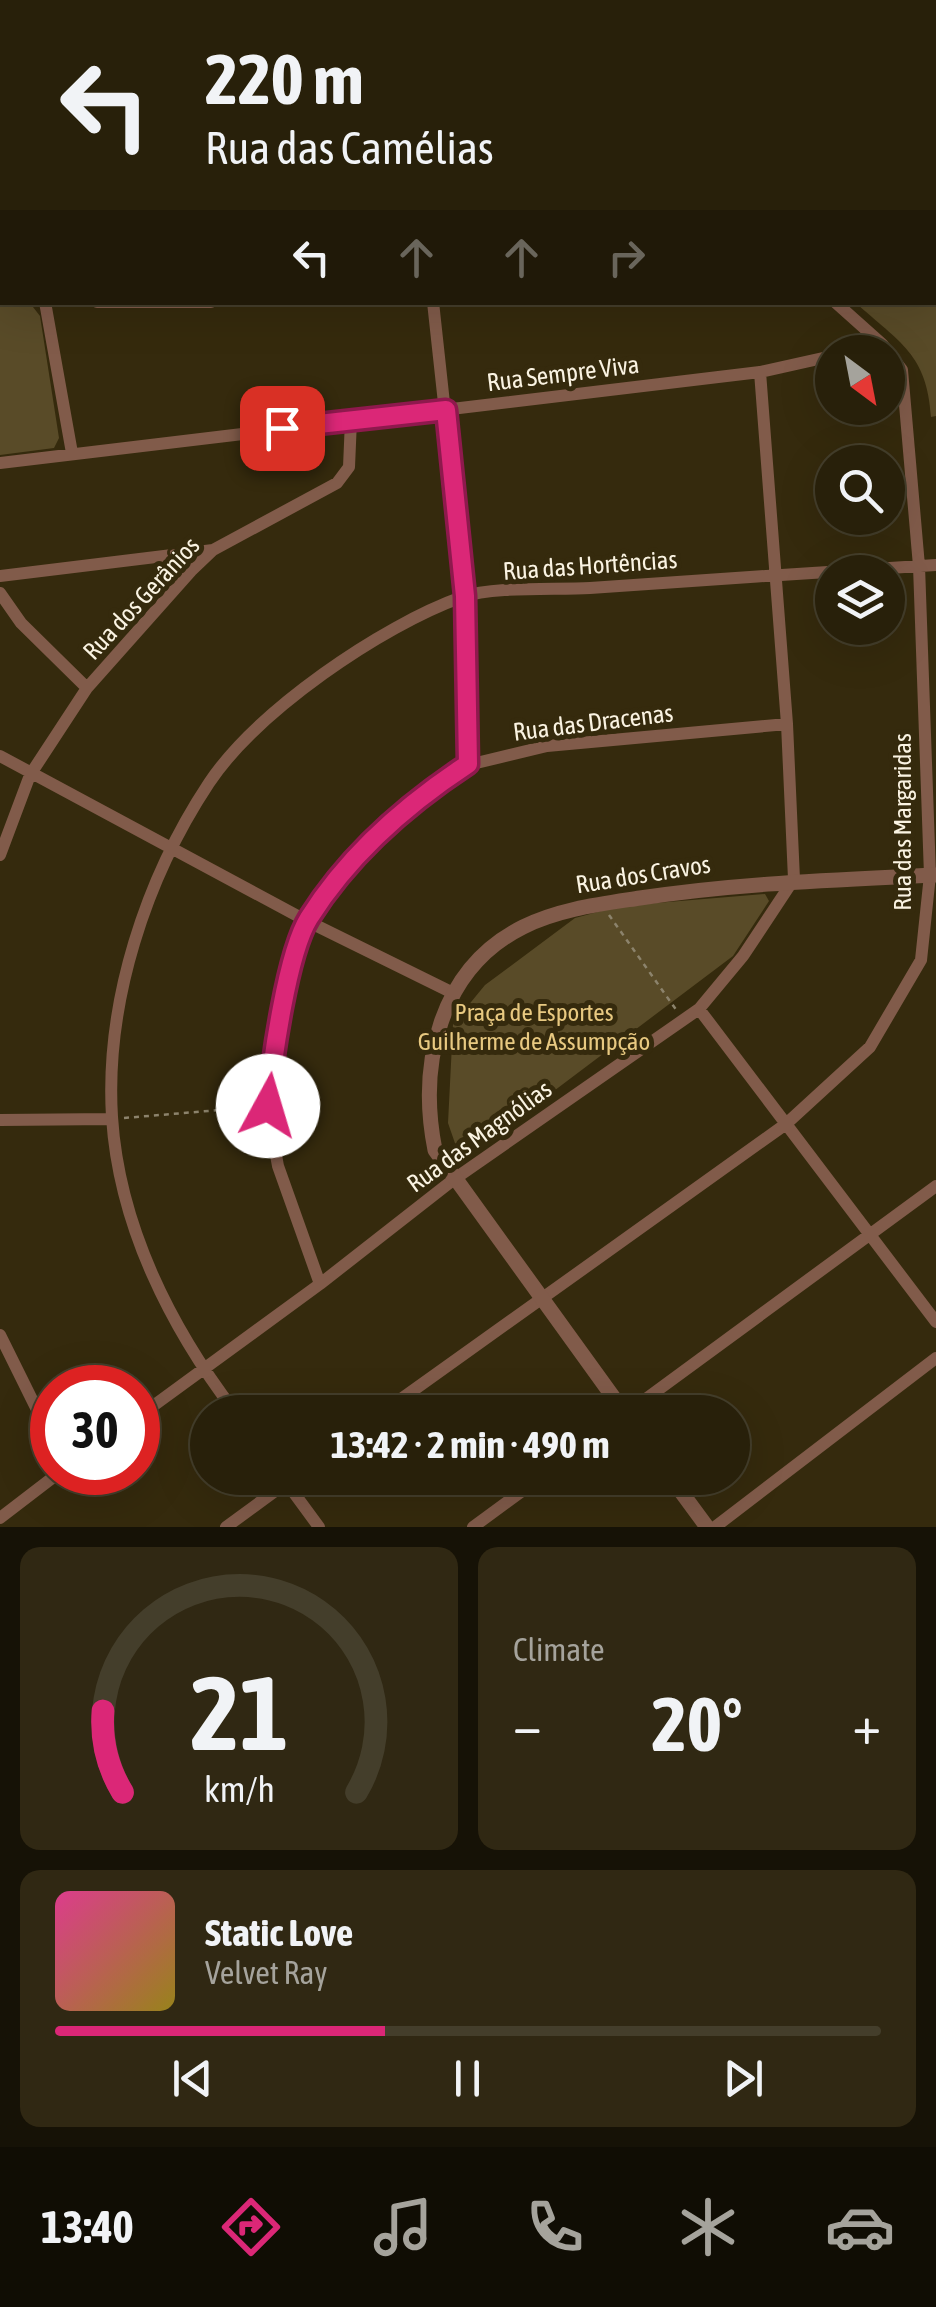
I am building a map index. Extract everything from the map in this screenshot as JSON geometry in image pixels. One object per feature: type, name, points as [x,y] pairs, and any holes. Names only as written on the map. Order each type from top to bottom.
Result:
[{"type":"street","points":[[46,305],[72,453]]},
{"type":"street","points":[[433,305],[465,596],[468,764]]},
{"type":"street","name":"Rua das Margaridas","points":[[838,305],[872,335]]},
{"type":"street","name":"Rua Sempre Viva","points":[[0,463],[760,372],[815,360]]},
{"type":"street","points":[[760,372],[787,724],[794,879]]},
{"type":"street","name":"Rua das Margaridas","points":[[407,1395],[786,1124],[870,1047],[921,960],[933,875],[918,566],[905,407]]},
{"type":"street","name":"Rua dos Gerânios","points":[[0,855],[30,775],[87,688],[213,550],[337,483],[349,466],[351,420]]},
{"type":"street","points":[[0,576],[213,550]]},
{"type":"street","name":"Rua das Hortências","points":[[222,1395],[166,1308],[126,1200],[112,1119],[113,1057],[126,967],[172,846],[212,779],[287,701],[382,636],[465,596],[936,565]]},
{"type":"street","points":[[0,593],[21,623],[87,688]]},
{"type":"street","name":"Rua das Dracenas","points":[[320,1284],[278,1166],[268,1106],[274,1043],[307,921],[356,858],[424,793],[468,764],[547,746],[787,724]]},
{"type":"street","points":[[0,756],[307,921],[453,993]]},
{"type":"street","name":"Rua dos Cravos","points":[[613,1395],[453,1180],[435,1150],[427,1112],[434,1034],[453,993],[472,966],[521,928],[601,904],[794,879],[933,875]]},
{"type":"street","name":"Rua das Magnólias","points":[[160,1401],[453,1180],[699,1009],[743,956],[794,879]]},
{"type":"street","points":[[699,1009],[936,1322]]},
{"type":"street","points":[[0,1120],[112,1119]]},
{"type":"street","points":[[649,1395],[936,1186]]},
{"type":"street","points":[[0,1335],[30,1396]]},
{"type":"street","points":[[685,1495],[711,1527],[936,1358]]},
{"type":"street","points":[[0,1518],[30,1495]]},
{"type":"street","points":[[226,1527],[267,1495]]},
{"type":"street","points":[[298,1495],[319,1527]]},
{"type":"street","points":[[473,1527],[517,1495]]},
{"type":"path","points":[[601,904],[683,1020]]},
{"type":"path","points":[[112,1119],[268,1106]]},
{"type":"green space","points":[[0,305],[33,307],[40,316],[59,438],[54,448],[0,455]]},
{"type":"green space","points":[[858,305],[936,305],[936,416],[931,417],[924,378],[905,335],[892,335]]},
{"type":"green space","name":"Praça de Esportes Guilherme de Assumpção","points":[[765,894],[769,901],[733,956],[473,1152],[457,1149],[448,1123],[453,1024],[485,985],[575,918],[620,906]]},
{"type":"route","points":[[268,1106],[274,1043],[307,921],[356,858],[424,793],[468,764],[465,596],[446,410],[282,428]]}]
